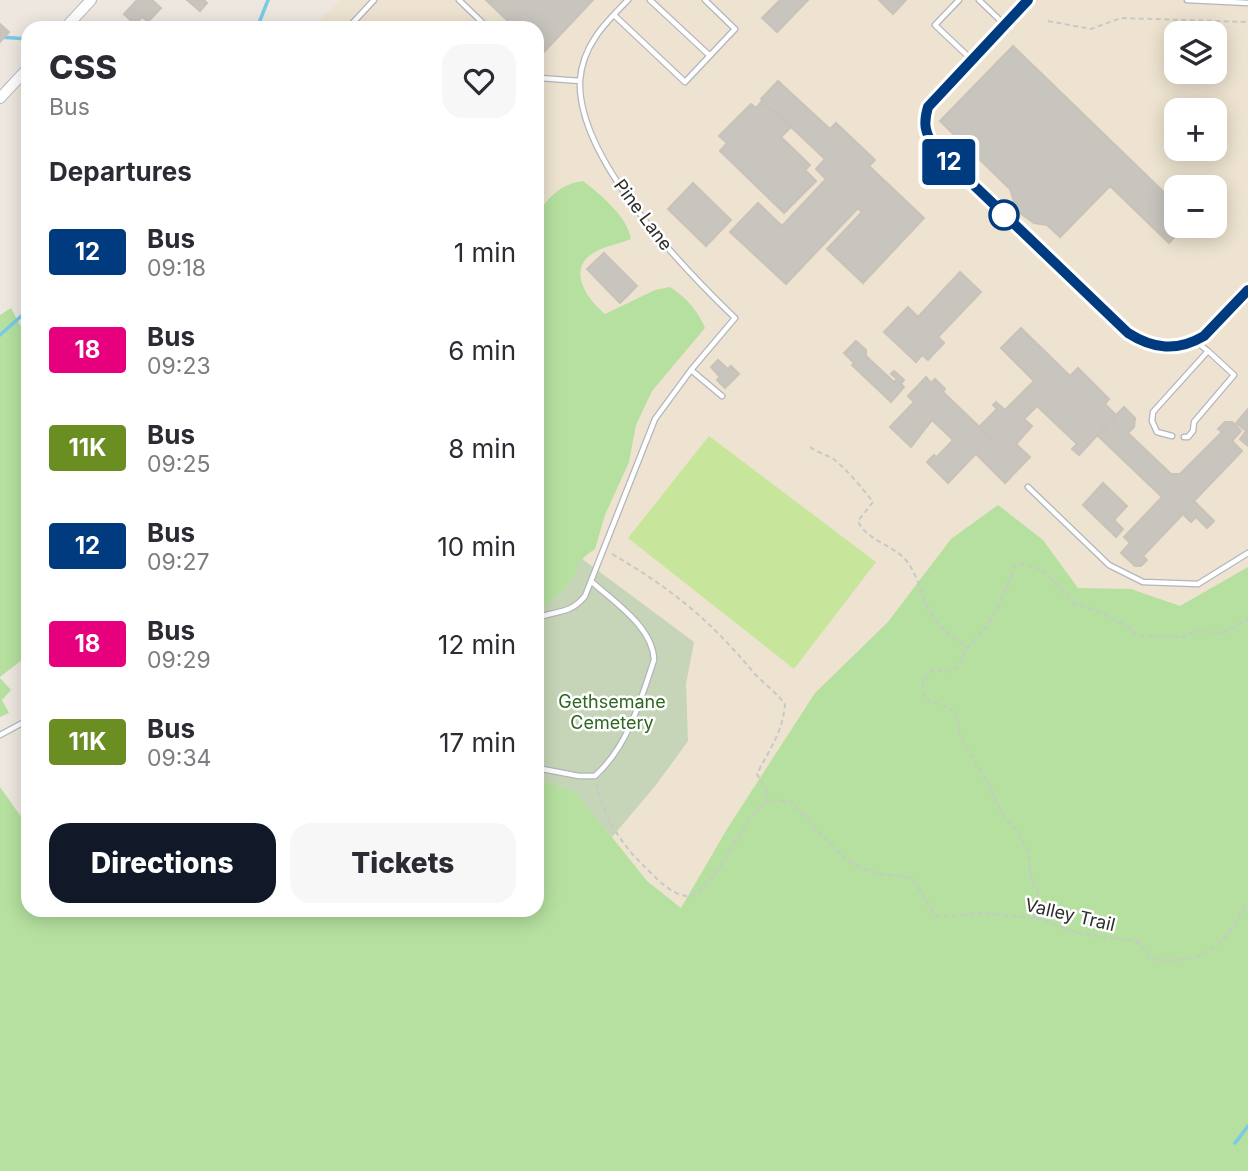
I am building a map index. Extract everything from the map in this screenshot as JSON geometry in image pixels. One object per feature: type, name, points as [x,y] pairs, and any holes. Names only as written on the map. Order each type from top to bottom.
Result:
[{"type":"street","points":[[72,21],[91,0]]},
{"type":"street","points":[[0,98],[21,76]]},
{"type":"lane","points":[[354,21],[374,0]]},
{"type":"lane","points":[[459,0],[481,21]]},
{"type":"lane","name":"Pine Lane","points":[[628,0],[590,43],[580,81],[584,109],[591,132],[615,180],[674,258],[735,318],[691,370]]},
{"type":"lane","points":[[650,0],[709,55]]},
{"type":"lane","points":[[614,15],[685,82],[734,29],[705,0]]},
{"type":"lane","points":[[959,0],[935,25],[972,60]]},
{"type":"lane","points":[[979,0],[1005,25]]},
{"type":"lane","points":[[1028,0],[928,107],[924,121],[926,134],[934,147],[1128,333],[1145,344],[1168,348],[1195,341],[1204,336],[1248,290]]},
{"type":"lane","points":[[1187,0],[1248,3]]},
{"type":"lane","points":[[544,78],[580,81]]},
{"type":"lane","points":[[1184,437],[1188,437],[1193,431],[1194,422],[1234,375],[1195,341]]},
{"type":"lane","points":[[1171,436],[1157,432],[1152,421],[1153,412],[1208,351]]},
{"type":"lane","points":[[544,616],[564,612],[578,605],[592,582],[655,419],[691,370],[722,396]]},
{"type":"lane","points":[[1028,487],[1109,565],[1143,582],[1198,584],[1248,553]]},
{"type":"lane","points":[[544,769],[595,776],[612,759],[627,734],[654,660],[653,650],[642,629],[592,582]]},
{"type":"lane","points":[[0,735],[21,724]]},
{"type":"path","points":[[1048,21],[1091,29],[1121,18],[1248,22]]},
{"type":"path","points":[[810,447],[818,454],[833,458],[862,487],[873,502],[858,521],[862,530],[904,558],[915,574],[930,612],[942,628],[968,647]]},
{"type":"path","points":[[595,776],[604,810],[630,852],[657,879],[681,895],[698,894],[711,879],[741,831],[766,802],[767,792],[757,774],[782,727],[785,704],[685,601],[654,578],[605,550]]},
{"type":"path","points":[[1035,918],[1039,894],[1030,873],[1026,846],[997,806],[991,787],[959,733],[957,718],[950,708],[928,701],[923,694],[923,681],[933,670],[951,673],[963,661],[968,647],[989,623],[1004,597],[1007,582],[1016,564],[1043,570],[1074,603],[1100,612],[1130,628],[1137,636],[1182,637],[1197,631],[1222,633],[1248,619]]},
{"type":"path","name":"Valley Trail","points":[[766,802],[790,802],[842,856],[855,865],[877,874],[904,876],[914,880],[933,912],[939,917],[984,913],[1035,918],[1077,933],[1136,941],[1153,960],[1164,961],[1190,959],[1208,954],[1219,946],[1248,905]]},
{"type":"shaded area","points":[[340,0],[1248,0],[1248,1150],[895,1171],[544,829],[544,21],[320,21]]},
{"type":"green space","points":[[583,181],[605,199],[619,214],[631,239],[599,250],[583,263],[581,279],[593,302],[605,314],[655,290],[670,287],[691,305],[705,328],[652,391],[636,425],[629,462],[605,515],[595,549],[581,561],[576,575],[565,589],[544,605],[544,205],[556,192]]},
{"type":"green space","points":[[11,308],[21,327],[21,661],[0,677],[0,315]]},
{"type":"green space","points":[[709,436],[876,562],[794,669],[628,538]]},
{"type":"green space","points":[[998,505],[1043,540],[1078,588],[1131,589],[1180,606],[1248,567],[1248,1171],[0,1171],[0,787],[21,817],[21,917],[544,917],[544,781],[575,791],[647,881],[681,908],[727,829],[815,693],[888,622],[951,539]]},
{"type":"green space","name":"Gethsemane Cemetery","points":[[581,558],[694,642],[686,684],[688,741],[656,785],[612,837],[575,792],[544,781],[544,605],[565,588]]},
{"type":"green space","points":[[0,678],[11,690],[2,700],[9,713],[0,717]]},
{"type":"building","points":[[137,0],[152,0],[161,8],[149,21],[142,17],[138,21],[131,21],[124,14]]},
{"type":"building","points":[[187,0],[204,0],[207,3],[200,11]]},
{"type":"building","points":[[486,0],[593,0],[544,52],[544,21],[508,21]]},
{"type":"building","points":[[780,0],[808,0],[777,32],[762,18]]},
{"type":"building","points":[[879,0],[906,0],[893,14]]},
{"type":"building","points":[[0,24],[9,32],[0,42]]},
{"type":"building","points":[[1013,46],[1164,192],[1164,238],[1174,238],[1169,243],[1110,186],[1060,237],[1047,225],[1034,223],[1017,211],[1010,189],[940,121]]},
{"type":"building","points":[[778,81],[830,129],[836,123],[875,160],[869,166],[924,218],[863,283],[827,249],[862,212],[858,208],[786,284],[730,232],[758,203],[782,226],[826,179],[816,169],[825,159],[761,99]]},
{"type":"building","points":[[762,101],[790,128],[781,137],[810,165],[805,170],[816,181],[784,213],[720,151],[727,143],[719,136],[751,104],[756,108]]},
{"type":"building","points":[[693,183],[731,220],[706,246],[668,209]]},
{"type":"building","points":[[604,253],[637,286],[620,303],[587,269]]},
{"type":"building","points":[[960,272],[981,292],[938,337],[944,343],[928,360],[922,355],[916,362],[884,332],[908,307],[918,317]]},
{"type":"building","points":[[1021,328],[1070,376],[1078,368],[1109,399],[1105,404],[1116,415],[1079,455],[1072,449],[1077,444],[1037,406],[1024,419],[1032,426],[1016,444],[1030,457],[1005,483],[976,454],[991,438],[979,427],[997,409],[993,405],[996,402],[1005,410],[1034,381],[1001,348]]},
{"type":"building","points":[[856,341],[866,350],[866,356],[894,382],[897,379],[891,374],[894,371],[904,380],[901,384],[904,387],[891,402],[852,365],[854,363],[844,353]]},
{"type":"building","points":[[718,360],[728,369],[731,366],[739,374],[725,388],[717,380],[720,377],[711,367]]},
{"type":"building","points":[[926,377],[931,383],[935,379],[945,389],[943,392],[991,438],[948,483],[927,462],[934,455],[937,457],[953,440],[932,420],[911,447],[890,427],[914,402],[908,396]]},
{"type":"building","points":[[1124,407],[1135,418],[1134,427],[1128,433],[1171,474],[1180,474],[1222,432],[1218,429],[1225,422],[1232,422],[1241,431],[1232,441],[1242,451],[1194,501],[1214,521],[1207,528],[1196,517],[1191,522],[1183,514],[1143,556],[1147,560],[1141,566],[1135,566],[1121,553],[1130,543],[1124,537],[1162,497],[1097,435]]},
{"type":"building","points":[[1248,409],[1248,446],[1240,439],[1246,431],[1236,423]]},
{"type":"building","points":[[1103,483],[1127,506],[1114,520],[1123,529],[1116,537],[1083,505]]},
{"type":"waterway","points":[[260,21],[268,0]]},
{"type":"waterway","points":[[0,37],[21,38]]},
{"type":"waterway","points":[[0,335],[21,316]]},
{"type":"waterway","points":[[1235,1143],[1248,1126]]},
{"type":"bus line","name":"12","points":[[1028,0],[928,107],[924,121],[926,134],[934,147],[1128,333],[1145,344],[1168,348],[1195,341],[1204,336],[1248,290]]}]
